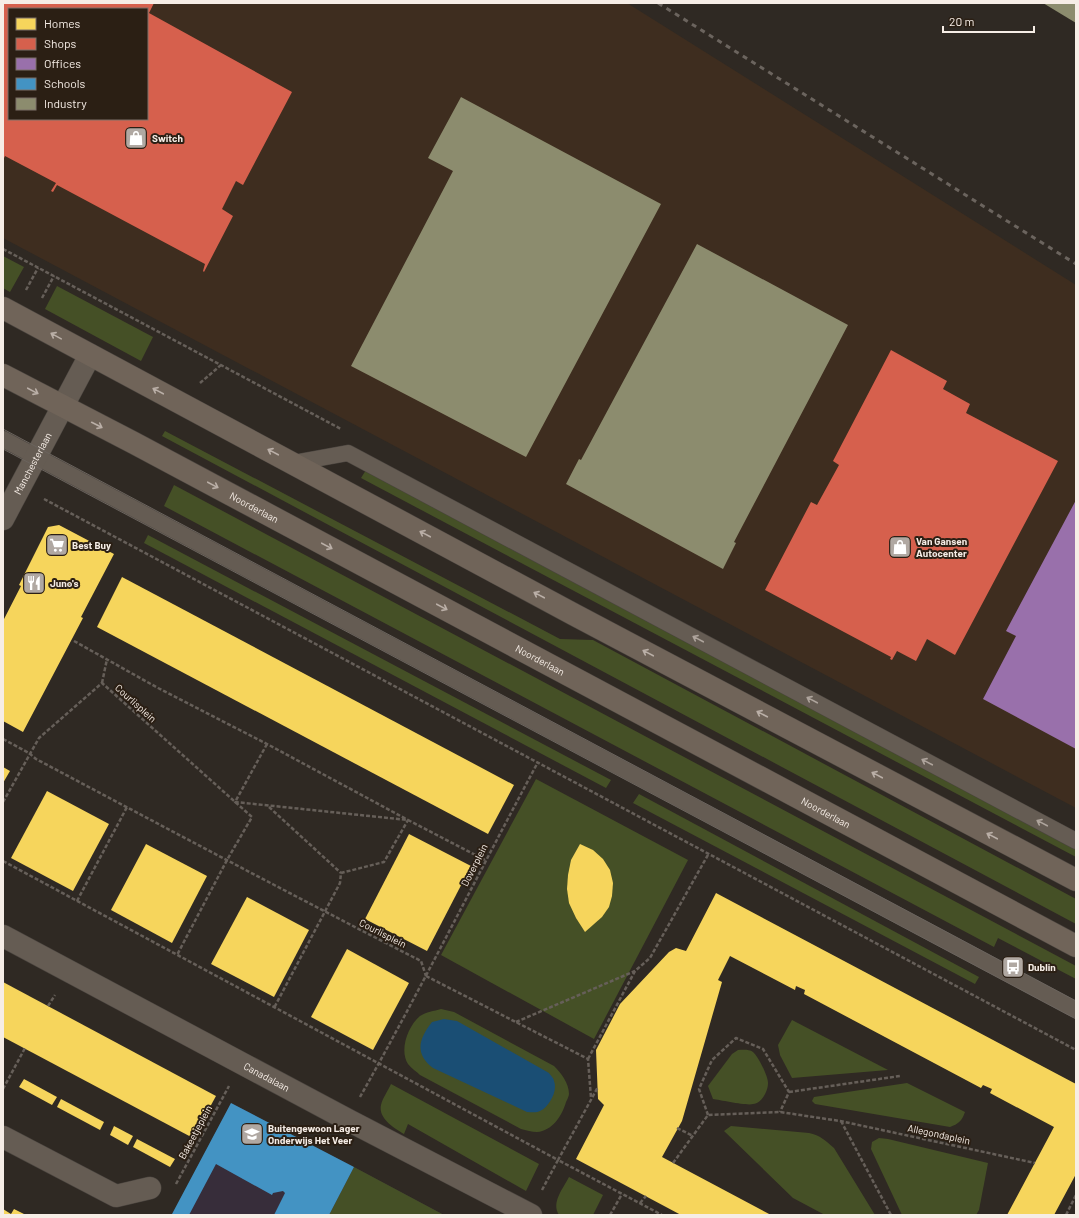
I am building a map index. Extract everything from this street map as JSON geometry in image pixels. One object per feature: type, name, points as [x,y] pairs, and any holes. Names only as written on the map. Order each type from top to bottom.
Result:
[{"type":"main road","points":[[3,308],[573,614],[1076,880]]},
{"type":"main road","name":"Noorderlaan","points":[[3,375],[141,447],[1076,946]]},
{"type":"street","name":"Manchesterlaan","points":[[3,519],[90,355]]},
{"type":"street","name":"Canadalaan","points":[[3,936],[241,1064],[530,1215]]},
{"type":"street","points":[[3,1137],[116,1196],[150,1188]]},
{"type":"lane","points":[[3,439],[1076,1010]]},
{"type":"lane","points":[[293,463],[348,453],[1076,841]]},
{"type":"path","points":[[20,487],[75,514],[1076,1050]]},
{"type":"path","name":"Courlisplein","points":[[74,641],[158,688],[485,860]]},
{"type":"path","points":[[102,683],[107,659]]},
{"type":"path","name":"Courlisplein","points":[[3,802],[29,753],[39,738],[102,683],[252,817],[227,860],[177,955]]},
{"type":"path","name":"Courlisplein","points":[[3,739],[29,753],[36,759],[126,807],[421,961],[426,976]]},
{"type":"path","points":[[235,802],[267,744]]},
{"type":"path","name":"Doverplein","points":[[348,1120],[426,976],[485,860],[538,762]]},
{"type":"path","name":"Courlisplein","points":[[235,802],[268,807],[408,820]]},
{"type":"path","points":[[77,901],[126,807]]},
{"type":"path","points":[[268,807],[341,873]]},
{"type":"path","points":[[341,873],[384,862],[408,820]]},
{"type":"path","points":[[516,1022],[635,971],[650,958],[709,853]]},
{"type":"path","points":[[3,861],[274,1008],[662,1215]]},
{"type":"path","points":[[274,1008],[340,883],[341,873]]},
{"type":"path","points":[[592,1098],[588,1059],[635,971]]},
{"type":"path","points":[[426,976],[588,1059]]},
{"type":"path","points":[[673,1163],[708,1115],[699,1088],[712,1060],[736,1038],[763,1049],[789,1092]]},
{"type":"path","points":[[3,1089],[25,1048]]},
{"type":"path","name":"Bakeetjeplein","points":[[150,1188],[177,1184],[241,1064]]},
{"type":"path","points":[[789,1092],[900,1076]]},
{"type":"path","points":[[530,1215],[558,1160],[598,1088]]},
{"type":"path","points":[[780,1112],[789,1092]]},
{"type":"path","name":"Allegondaplein","points":[[708,1115],[780,1112],[840,1120],[1035,1163]]},
{"type":"path","points":[[840,1120],[891,1215]]},
{"type":"path","points":[[678,1128],[693,1136]]},
{"type":"path","points":[[610,1215],[622,1194]]},
{"type":"path","points":[[1066,1215],[1076,1195]]},
{"type":"path","points":[[640,1203],[646,1196]]},
{"type":"shaded area","points":[[3,3],[627,3],[1076,285],[1076,808],[3,238]]},
{"type":"shaded area","name":"Buitengewoon Lager Onderwijs Het Veer","points":[[231,1103],[350,1165],[444,1215],[172,1215]]},
{"type":"green space","points":[[3,256],[24,267],[10,292],[3,288]]},
{"type":"green space","points":[[57,286],[153,337],[141,361],[45,309]]},
{"type":"green space","points":[[165,431],[560,639],[593,640],[1076,899],[1076,924],[162,436]]},
{"type":"green space","points":[[366,470],[1076,849],[1076,857],[361,478]]},
{"type":"green space","points":[[174,485],[1076,966],[1076,979],[998,938],[994,947],[164,506]]},
{"type":"green space","points":[[148,535],[611,780],[606,788],[144,543]]},
{"type":"green space","points":[[536,779],[688,860],[594,1039],[441,955]]},
{"type":"green space","points":[[639,794],[979,977],[975,984],[633,803]]},
{"type":"green space","points":[[441,1009],[454,1012],[557,1069],[566,1082],[569,1094],[562,1112],[552,1126],[537,1132],[521,1129],[420,1075],[408,1064],[404,1052],[406,1038],[412,1026],[420,1016]]},
{"type":"green space","points":[[792,1020],[888,1070],[792,1078],[780,1055],[778,1045]]},
{"type":"green space","points":[[738,1050],[748,1050],[753,1052],[760,1062],[766,1076],[768,1083],[767,1090],[762,1099],[756,1103],[745,1104],[713,1099],[708,1086],[732,1054]]},
{"type":"green space","points":[[907,1083],[965,1112],[963,1118],[950,1127],[815,1104],[812,1101],[814,1097]]},
{"type":"green space","points":[[391,1084],[539,1164],[526,1191],[408,1124],[404,1134],[392,1126],[384,1118],[381,1110],[382,1102]]},
{"type":"green space","points":[[731,1126],[809,1133],[823,1139],[834,1148],[875,1215],[825,1215],[793,1198],[724,1131]]},
{"type":"green space","points":[[879,1138],[988,1163],[979,1210],[976,1215],[902,1215],[871,1149],[872,1142]]},
{"type":"green space","points":[[354,1167],[444,1215],[329,1215]]},
{"type":"green space","points":[[569,1177],[603,1195],[593,1215],[559,1215],[556,1205],[557,1200]]},
{"type":"water","points":[[444,1019],[457,1021],[549,1073],[554,1080],[555,1089],[554,1094],[547,1106],[539,1112],[527,1112],[433,1068],[423,1057],[420,1046],[424,1034],[432,1022]]},
{"type":"building: Homes","points":[[59,525],[114,554],[81,617],[83,618],[23,732],[3,721],[3,621],[48,527]]},
{"type":"building: Homes","points":[[122,577],[514,785],[488,834],[97,627]]},
{"type":"building: Homes","points":[[3,767],[10,771],[3,783]]},
{"type":"building: Homes","points":[[47,791],[109,824],[73,891],[11,858]]},
{"type":"building: Homes","points":[[409,834],[471,866],[427,951],[365,919]]},
{"type":"building: Homes","points":[[146,844],[207,876],[172,943],[111,910]]},
{"type":"building: Homes","points":[[580,844],[593,850],[603,859],[610,870],[613,883],[609,907],[602,917],[585,932],[569,903],[567,889],[571,860]]},
{"type":"building: Homes","points":[[716,893],[1076,1084],[1076,1174],[1054,1215],[1007,1215],[1054,1127],[990,1093],[992,1089],[983,1085],[981,1088],[804,994],[805,990],[796,986],[795,990],[730,956],[718,980],[722,982],[682,1121],[662,1157],[771,1215],[681,1215],[576,1159],[604,1105],[598,1099],[596,1050],[620,1004],[669,952],[676,948],[686,951]]},
{"type":"building: Homes","points":[[247,897],[309,930],[274,997],[211,964]]},
{"type":"building: Homes","points":[[347,949],[409,983],[373,1050],[311,1017]]},
{"type":"building: Homes","points":[[3,982],[216,1096],[193,1138],[3,1037]]},
{"type":"building: Homes","points":[[24,1079],[57,1097],[52,1105],[19,1087]]},
{"type":"building: Homes","points":[[61,1099],[104,1122],[100,1130],[57,1107]]},
{"type":"building: Homes","points":[[114,1126],[133,1136],[128,1145],[110,1135]]},
{"type":"building: Homes","points":[[137,1139],[175,1159],[170,1167],[133,1147]]},
{"type":"building: Homes","points":[[3,1209],[11,1214],[14,1209],[26,1215],[3,1215]]},
{"type":"building: Shops","name":"Switch","points":[[3,3],[154,3],[149,13],[292,92],[243,185],[236,181],[222,209],[233,216],[204,272],[205,264],[57,185],[53,192],[51,191],[56,183],[5,156],[3,160]]},
{"type":"building: Shops","name":"Van Gansen Autocenter","points":[[891,350],[947,381],[943,389],[970,404],[966,413],[1058,461],[955,655],[927,639],[916,661],[897,651],[892,660],[890,659],[891,657],[765,590],[811,502],[817,505],[839,465],[833,461]]},
{"type":"building: Offices","points":[[1076,500],[1076,749],[983,699],[1016,636],[1006,631]]},
{"type":"building: Schools","name":"Buitengewoon Lager Onderwijs Het Veer","points":[[231,1103],[354,1167],[329,1215],[274,1215],[285,1193],[283,1191],[273,1193],[272,1195],[216,1164],[189,1215],[172,1214]]},
{"type":"building: Industry","points":[[1043,3],[1076,3],[1076,23]]},
{"type":"building: Industry","points":[[461,97],[661,204],[526,457],[351,366],[453,171],[428,158]]},
{"type":"building: Industry","points":[[697,244],[848,325],[734,542],[736,543],[723,569],[566,484],[579,459],[581,460]]},
{"type":"tram line","points":[[3,429],[1076,1001]]},
{"type":"tram line","points":[[3,449],[1076,1019]]},
{"type":"railway","points":[[658,3],[1076,264]]},
{"type":"place","name":"Switch","points":[[136,138]]},
{"type":"place","name":"Best Buy","points":[[57,545]]},
{"type":"place","name":"Van Gansen Autocenter","points":[[900,547]]},
{"type":"place","name":"Juno's","points":[[34,583]]},
{"type":"place","name":"Dublin","points":[[1013,967]]},
{"type":"place","name":"Buitengewoon Lager Onderwijs Het Veer","points":[[252,1134]]}]
